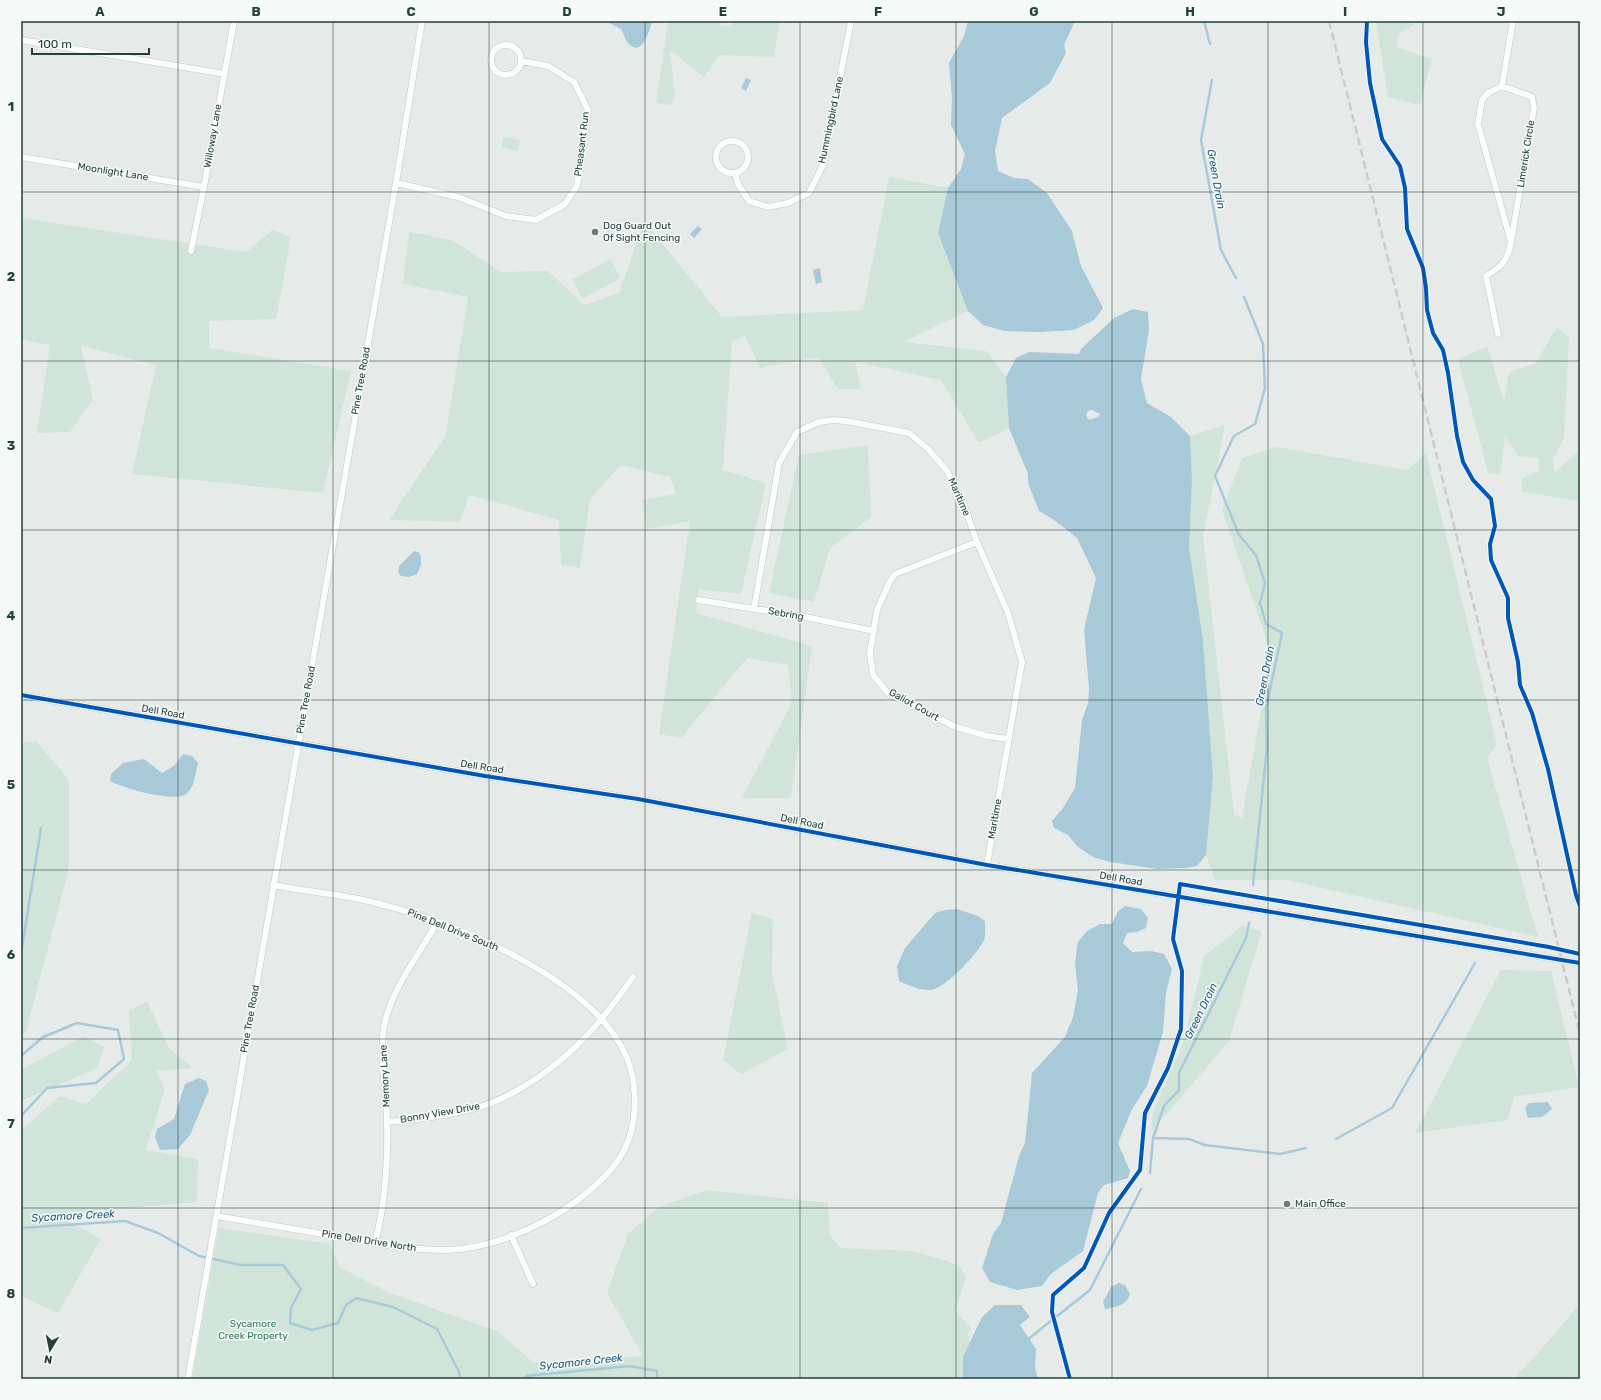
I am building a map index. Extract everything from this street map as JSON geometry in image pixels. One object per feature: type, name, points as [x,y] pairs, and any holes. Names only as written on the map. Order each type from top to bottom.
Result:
[{"type":"street","name":"Willoway Lane","points":[[191,251],[234,21]]},
{"type":"street","name":"Pine Tree Road","points":[[188,1379],[272,885],[396,183],[422,21]]},
{"type":"street","name":"Hummingbird Lane","points":[[735,173],[738,184],[750,201],[768,207],[788,203],[809,193],[823,165],[851,21]]},
{"type":"street","points":[[1511,242],[1478,124],[1482,100],[1488,93],[1502,86],[1513,21]]},
{"type":"street","points":[[21,40],[225,74]]},
{"type":"street","points":[[505,45],[510,45],[518,51],[521,62],[520,66],[513,73],[504,75],[493,68],[490,58],[495,49],[505,45]]},
{"type":"street","name":"Pheasant Run","points":[[396,183],[458,197],[506,216],[536,220],[565,204],[577,186],[588,110],[574,82],[548,66],[521,62]]},
{"type":"street","name":"Limerick Circle","points":[[1498,334],[1486,276],[1502,266],[1511,242],[1534,102],[1532,97],[1528,94],[1502,86]]},
{"type":"street","points":[[731,141],[741,143],[748,152],[748,158],[744,168],[735,173],[724,172],[720,168],[716,159],[716,154],[721,144],[731,141]]},
{"type":"street","name":"Moonlight Lane","points":[[21,157],[204,187]]},
{"type":"street","name":"Maritime","points":[[754,609],[779,463],[797,432],[819,422],[833,420],[846,421],[909,433],[928,449],[947,471],[964,505],[976,542],[1008,613],[1022,662],[987,865]]},
{"type":"street","name":"Galiot Court","points":[[976,542],[895,574],[890,581],[877,610],[870,653],[873,675],[888,693],[956,727],[987,736],[1008,739]]},
{"type":"street","name":"Sebring","points":[[698,600],[874,631]]},
{"type":"street","name":"Dell Road","points":[[21,695],[485,776],[638,799],[987,865],[1580,963]]},
{"type":"street","name":"Pine Dell Drive South","points":[[272,885],[375,902],[437,922],[499,948],[534,968],[577,996],[602,1018],[629,1062],[634,1079],[635,1119]]},
{"type":"street","name":"Memory Lane","points":[[375,1243],[380,1223],[384,1195],[387,1122],[383,1046],[384,1028],[392,997],[437,922]]},
{"type":"street","name":"Bonny View Drive","points":[[387,1122],[411,1120],[472,1109],[496,1101],[537,1078],[588,1035],[633,977]]},
{"type":"street","name":"Pine Dell Drive North","points":[[216,1216],[410,1249],[455,1249],[486,1244],[539,1224],[562,1212],[601,1182],[621,1158],[635,1119]]},
{"type":"street","points":[[511,1235],[533,1284]]},
{"type":"green space","points":[[668,21],[720,21],[720,25],[729,26],[733,21],[780,21],[774,57],[720,55],[704,77],[670,50],[675,97],[672,105],[656,103]]},
{"type":"green space","points":[[1376,21],[1414,21],[1414,25],[1398,34],[1397,47],[1432,59],[1420,105],[1388,97]]},
{"type":"green space","points":[[503,137],[520,140],[518,151],[501,147]]},
{"type":"green space","points":[[889,177],[948,188],[938,233],[968,311],[903,342],[986,351],[1006,377],[1009,428],[979,443],[941,380],[855,362],[861,389],[838,389],[818,357],[760,368],[745,336],[732,341],[723,470],[766,483],[741,594],[698,589],[696,613],[812,646],[791,798],[742,798],[792,702],[788,665],[747,658],[681,738],[659,734],[690,521],[647,529],[642,500],[676,494],[670,477],[621,465],[590,499],[580,568],[561,565],[559,520],[469,495],[460,522],[390,520],[445,437],[468,297],[403,284],[409,232],[452,240],[501,272],[548,271],[584,305],[619,293],[644,221],[722,317],[863,310]]},
{"type":"green space","points":[[21,218],[246,252],[272,230],[291,237],[276,319],[209,321],[209,348],[351,371],[323,493],[132,474],[156,365],[81,346],[93,400],[70,432],[37,433],[50,345],[21,339]]},
{"type":"green space","points":[[610,259],[620,278],[583,299],[572,280]]},
{"type":"green space","points":[[1557,327],[1569,338],[1564,438],[1553,459],[1554,473],[1580,450],[1580,501],[1522,492],[1522,478],[1539,471],[1539,458],[1518,456],[1505,436],[1500,475],[1488,473],[1458,359],[1487,347],[1504,400],[1509,372],[1535,364]]},
{"type":"green space","points":[[1225,425],[1203,536],[1234,814],[1242,818],[1271,653],[1222,510],[1242,458],[1277,447],[1407,470],[1426,453],[1497,745],[1487,757],[1538,937],[1287,880],[1215,880],[1206,855],[1213,777],[1203,640],[1189,548],[1192,479],[1190,436]]},
{"type":"green space","points":[[868,445],[871,517],[830,548],[814,602],[769,593],[799,455]]},
{"type":"green space","points":[[36,741],[69,780],[69,868],[26,1032],[21,1034],[21,743]]},
{"type":"green space","points":[[752,913],[773,919],[772,973],[788,1049],[741,1074],[723,1060]]},
{"type":"green space","points":[[1242,926],[1262,931],[1229,1041],[1151,1132],[1153,1111],[1183,1044],[1204,956]]},
{"type":"green space","points":[[1501,970],[1551,971],[1579,1087],[1514,1097],[1508,1120],[1415,1133]]},
{"type":"green space","points":[[147,1001],[169,1048],[193,1068],[156,1071],[165,1090],[146,1150],[198,1159],[197,1202],[55,1214],[101,1239],[58,1313],[21,1296],[21,1130],[60,1096],[86,1104],[132,1060],[129,1011]]},
{"type":"green space","points":[[84,1036],[104,1047],[98,1068],[21,1101],[21,1070]]},
{"type":"green space","name":"Sycamore Creek Property","points":[[706,1190],[828,1203],[830,1235],[840,1248],[914,1251],[959,1265],[966,1278],[955,1311],[971,1328],[968,1333],[978,1379],[192,1379],[219,1228],[330,1244],[339,1267],[390,1293],[497,1331],[534,1363],[643,1356],[607,1293],[628,1234],[659,1207]]},
{"type":"green space","points":[[1580,1304],[1580,1379],[1513,1379],[1536,1355]]},
{"type":"water","points":[[605,21],[652,21],[644,41],[641,45],[633,47],[626,40],[621,29]]},
{"type":"water","points":[[968,21],[1075,21],[1064,45],[1066,53],[1050,83],[1002,118],[995,151],[998,171],[1014,178],[1028,179],[1047,193],[1072,231],[1081,266],[1103,308],[1094,320],[1074,330],[1040,332],[1004,331],[983,325],[968,311],[938,233],[948,188],[961,169],[965,154],[951,125],[952,98],[949,63],[964,36]]},
{"type":"water","points":[[746,78],[751,80],[746,91],[741,88]]},
{"type":"water","points":[[698,226],[702,229],[694,238],[690,234]]},
{"type":"water","points":[[820,268],[822,282],[816,284],[813,270]]},
{"type":"water","points":[[1133,309],[1148,312],[1149,330],[1141,379],[1147,403],[1171,417],[1190,436],[1192,479],[1189,548],[1203,640],[1213,777],[1206,855],[1197,866],[1185,868],[1158,869],[1110,862],[1093,857],[1077,846],[1068,835],[1054,828],[1052,821],[1063,808],[1075,788],[1082,720],[1088,703],[1089,688],[1084,630],[1096,578],[1077,538],[1054,520],[1039,511],[1028,483],[1028,474],[1009,428],[1006,377],[1016,358],[1029,352],[1079,354],[1081,349],[1114,318]],"holes":[[[1092,410],[1100,414],[1098,417],[1089,420],[1086,415],[1088,411]]]},
{"type":"water","points":[[414,551],[418,552],[421,556],[421,565],[417,574],[409,577],[401,576],[398,572],[399,566]]},
{"type":"water","points":[[183,754],[192,756],[198,763],[191,788],[186,794],[171,797],[148,794],[110,781],[111,774],[123,763],[144,759],[162,773],[175,765]]},
{"type":"water","points":[[1125,906],[1141,909],[1148,918],[1146,928],[1137,932],[1127,933],[1123,943],[1132,952],[1151,951],[1164,954],[1172,969],[1166,993],[1163,1032],[1147,1086],[1132,1109],[1118,1143],[1130,1171],[1128,1178],[1104,1185],[1098,1193],[1083,1251],[1051,1274],[1042,1286],[1017,1290],[990,1282],[982,1268],[993,1234],[1001,1223],[1019,1156],[1025,1143],[1032,1073],[1065,1037],[1073,1017],[1078,990],[1075,964],[1078,942],[1087,931],[1100,924],[1112,924],[1118,911]]},
{"type":"water","points":[[957,909],[978,916],[985,921],[984,940],[969,961],[953,977],[937,988],[931,990],[923,990],[899,981],[897,966],[905,948],[935,913]]},
{"type":"water","points":[[199,1078],[206,1081],[209,1090],[190,1135],[178,1149],[160,1150],[155,1137],[157,1129],[174,1119],[185,1084]]},
{"type":"water","points":[[1548,1102],[1552,1109],[1542,1117],[1528,1118],[1525,1108],[1529,1103]]},
{"type":"water","points":[[1119,1283],[1125,1285],[1130,1294],[1128,1298],[1120,1305],[1105,1309],[1103,1302],[1111,1287]]},
{"type":"water","points":[[995,1305],[1021,1305],[1030,1317],[1020,1325],[1036,1349],[1035,1367],[1038,1379],[963,1379],[963,1357],[982,1317]]},
{"type":"waterway","name":"Green Drain","points":[[1204,21],[1210,44]]},
{"type":"waterway","name":"Green Drain","points":[[1212,80],[1201,140],[1221,250],[1236,278]]},
{"type":"waterway","name":"Green Drain","points":[[1244,297],[1263,344],[1265,388],[1255,424],[1234,436],[1215,476],[1239,535],[1256,555],[1265,583],[1260,603],[1266,624],[1282,633],[1266,709],[1267,747],[1253,885]]},
{"type":"waterway","points":[[21,954],[41,828]]},
{"type":"waterway","name":"Green Drain","points":[[1150,1173],[1153,1138],[1164,1106],[1179,1090],[1179,1073],[1246,938],[1249,923]]},
{"type":"waterway","points":[[1336,1139],[1392,1108],[1475,963]]},
{"type":"waterway","name":"Sycamore Creek","points":[[21,1056],[43,1037],[77,1023],[118,1030],[124,1059],[96,1083],[47,1088],[21,1116]]},
{"type":"waterway","points":[[1153,1138],[1189,1139],[1205,1145],[1280,1154],[1306,1148]]},
{"type":"waterway","name":"Green Drain","points":[[1027,1340],[1090,1290],[1141,1189]]},
{"type":"waterway","name":"Sycamore Creek","points":[[21,1228],[125,1221],[158,1233],[199,1256],[241,1265],[283,1265],[301,1289],[291,1308],[290,1323],[312,1330],[338,1323],[346,1305],[356,1298],[393,1307],[437,1329],[459,1372],[460,1379]]},
{"type":"waterway","name":"Sycamore Creek","points":[[524,1379],[526,1376],[629,1366],[657,1371],[657,1379]]},
{"type":"railway","points":[[1329,21],[1580,1034]]},
{"type":"cycle path","points":[[1367,21],[1366,42],[1370,83],[1382,139],[1400,166],[1405,188],[1407,229],[1423,268],[1427,310],[1433,333],[1443,350],[1448,373],[1457,436],[1463,462],[1473,480],[1491,499],[1495,526],[1490,544],[1491,560],[1508,598],[1508,618],[1518,662],[1520,685],[1532,713],[1548,769],[1576,895],[1580,906]]},
{"type":"cycle path","points":[[21,695],[485,776],[638,799],[987,865],[1580,963]]},
{"type":"cycle path","points":[[1070,1379],[1052,1312],[1053,1295],[1084,1268],[1109,1213],[1140,1170],[1145,1113],[1168,1068],[1181,1029],[1182,971],[1173,939],[1180,884],[1549,947],[1580,954]]},
{"type":"place","name":"Dog Guard Out Of Sight Fencing","points":[[595,232]]},
{"type":"place","name":"Main Office","points":[[1287,1204]]}]
